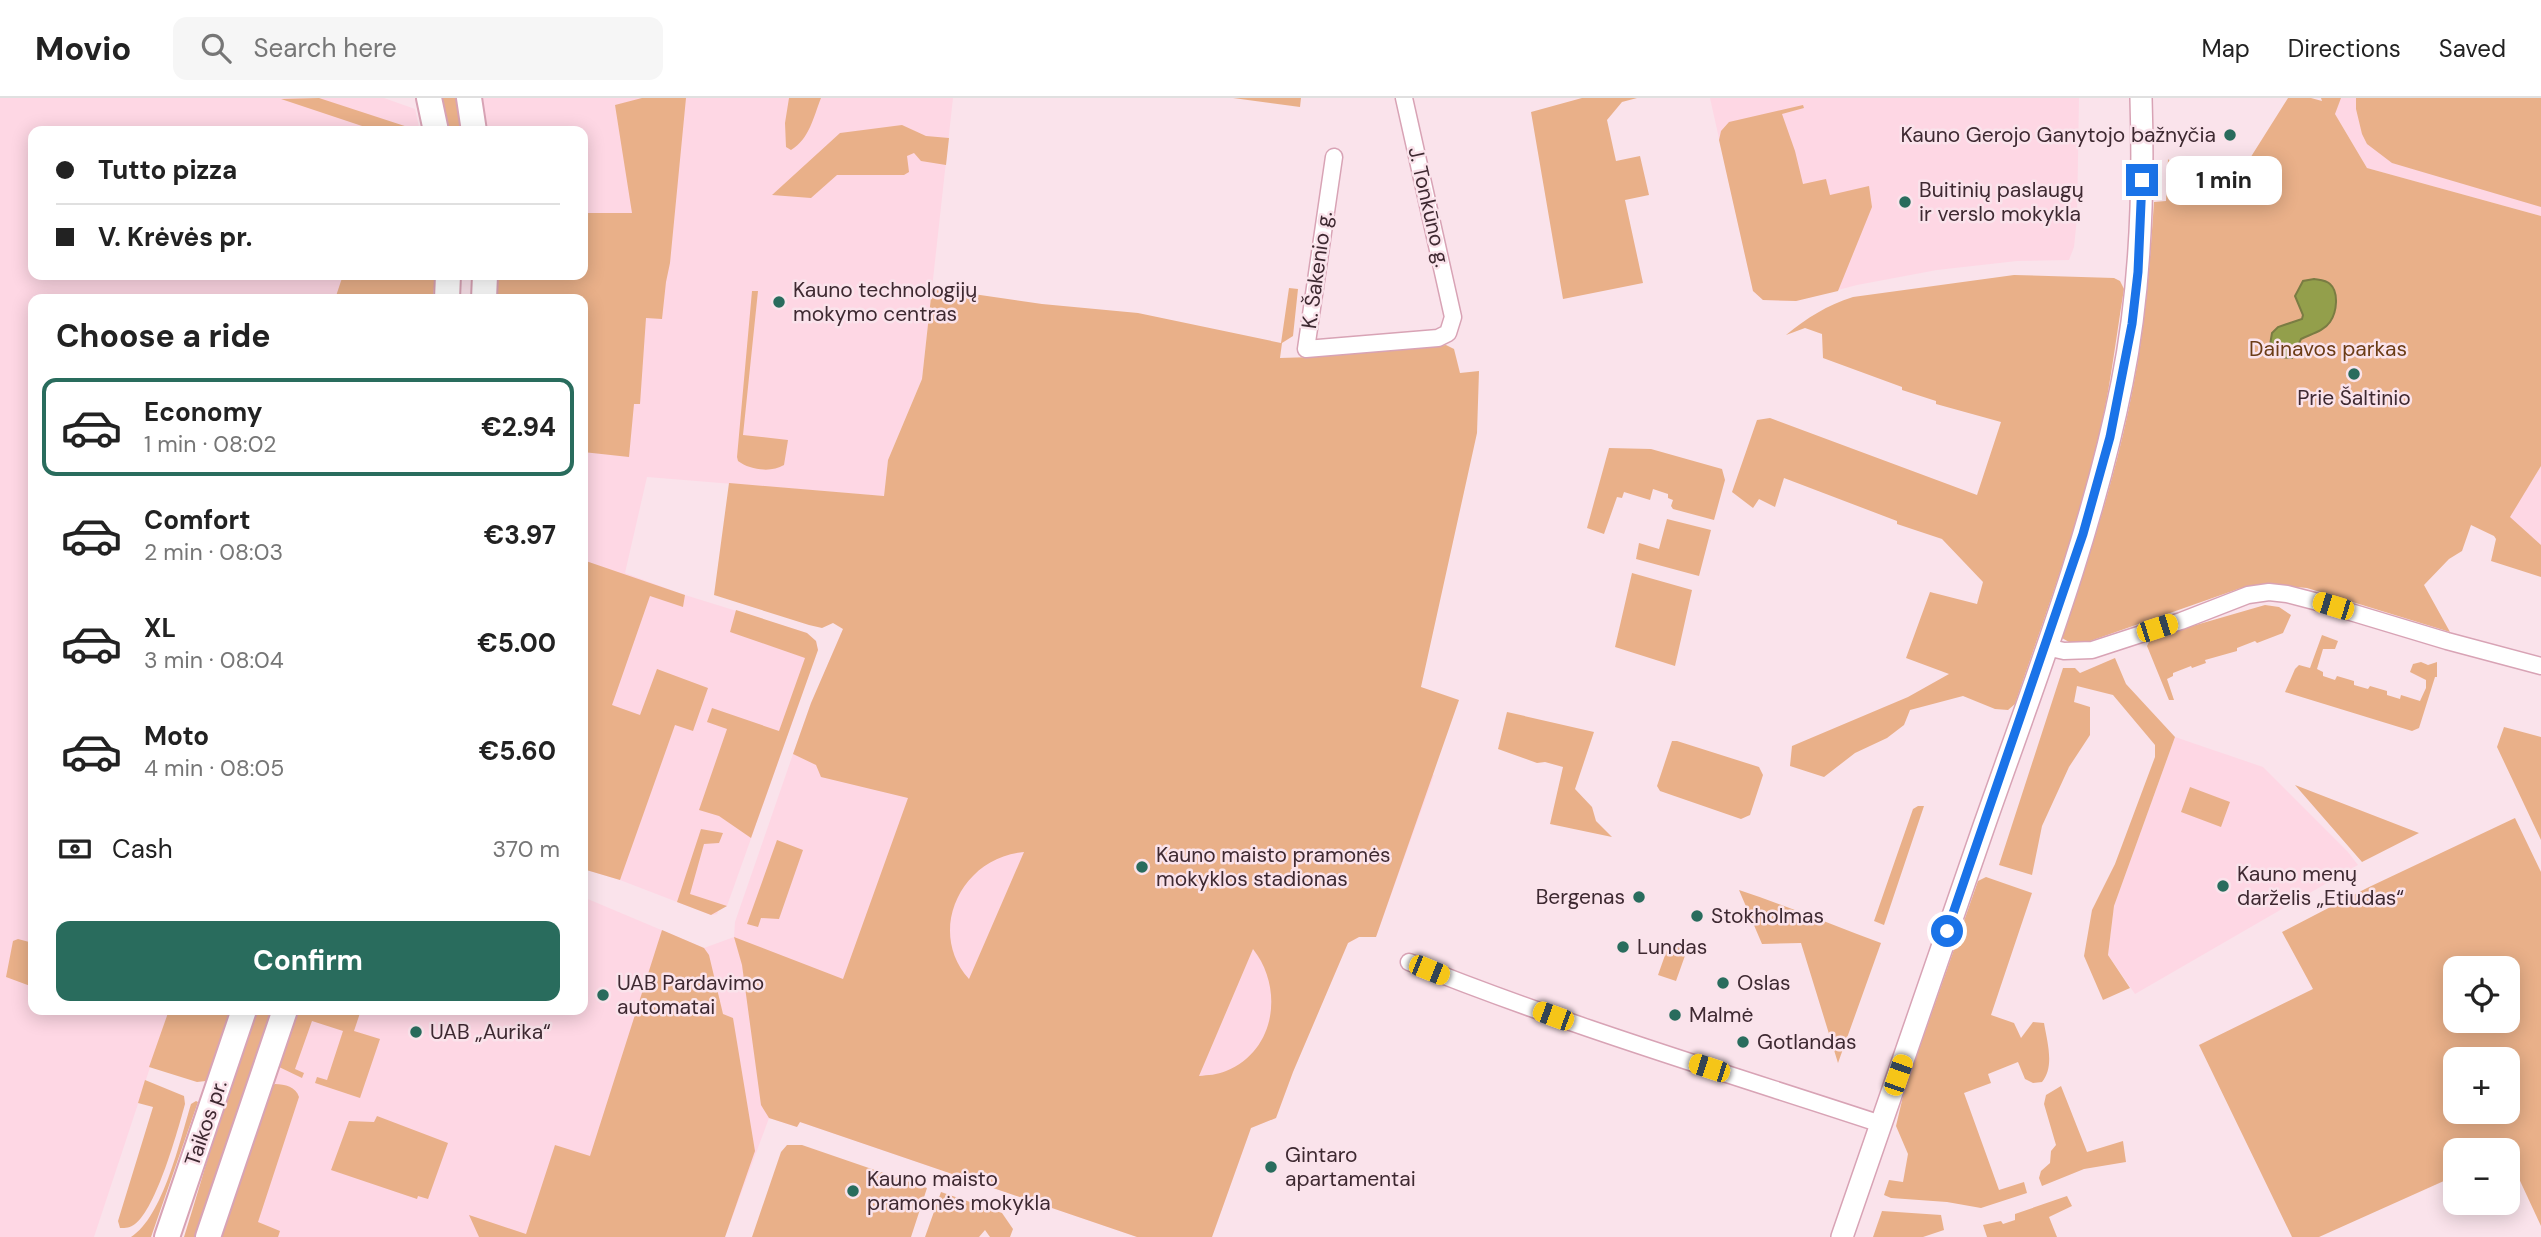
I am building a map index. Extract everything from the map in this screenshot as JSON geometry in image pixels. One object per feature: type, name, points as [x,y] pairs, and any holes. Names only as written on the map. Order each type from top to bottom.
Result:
[{"type":"main road","points":[[429,98],[435,126]]},
{"type":"main road","points":[[468,98],[473,126]]},
{"type":"main road","points":[[1842,1237],[2046,647],[2083,534],[2110,437],[2123,380],[2138,272],[2143,158],[2141,98]]},
{"type":"main road","name":"Taikos pr.","points":[[167,1237],[242,1015]]},
{"type":"main road","name":"Taikos pr.","points":[[208,1237],[283,1015]]},
{"type":"street","name":"J. Tonkūno g.","points":[[1404,98],[1454,317]]},
{"type":"street","name":"K. Šakenio g.","points":[[1334,157],[1306,349],[1438,338],[1448,333],[1454,317]]},
{"type":"street","points":[[2046,647],[2064,651],[2092,650],[2181,621],[2248,595],[2269,592],[2314,601],[2541,666]]},
{"type":"street","points":[[1409,962],[1470,987],[1627,1042],[1881,1124]]},
{"type":"shaded area","points":[[0,98],[384,98],[415,109],[419,126],[28,126],[28,280],[435,280],[433,294],[28,294],[28,1015],[167,1015],[94,1237],[0,1237]]},
{"type":"shaded area","points":[[481,98],[953,98],[922,379],[888,460],[884,496],[647,477],[625,573],[685,595],[807,633],[816,641],[818,650],[727,906],[719,909],[717,914],[711,915],[588,870],[588,294],[583,294],[583,280],[588,280],[588,126],[482,126]]},
{"type":"shaded area","name":"Buitinių paslaugų ir verslo mokykla","points":[[1710,98],[2079,98],[2077,218],[2074,247],[2069,260],[2017,261],[1937,270],[1857,285],[1796,301],[1763,300],[1753,291]]},
{"type":"shaded area","points":[[2340,98],[2541,98],[2541,216],[2367,168],[2335,114]]},
{"type":"shaded area","points":[[2314,279],[2327,282],[2335,292],[2336,302],[2332,318],[2324,328],[2301,339],[2292,358],[2279,357],[2270,345],[2272,333],[2278,327],[2302,319],[2303,315],[2295,296],[2303,281]]},
{"type":"shaded area","points":[[2541,466],[2541,545],[2509,517]]},
{"type":"shaded area","points":[[843,629],[1434,775],[1376,937],[1359,937],[1348,943],[1276,1118],[1251,1128],[1212,1237],[1137,1237],[800,1122],[797,1127],[769,1118],[725,1237],[217,1237],[291,1015],[588,1015],[588,899],[704,948],[734,937],[735,922],[811,703]]},
{"type":"shaded area","name":"Kauno menų darželis „Etiudas“","points":[[2175,737],[2263,767],[2358,865],[2135,994],[2108,955],[2114,906]]},
{"type":"green space","points":[[319,98],[405,126],[362,126],[281,99]]},
{"type":"green space","points":[[437,98],[460,98],[464,126],[443,126]]},
{"type":"green space","points":[[642,98],[686,98],[662,319],[646,318],[640,404],[634,404],[629,457],[588,453],[588,294],[492,294],[492,280],[588,280],[588,213],[632,213],[615,105]]},
{"type":"green space","points":[[789,98],[821,98],[807,134],[791,150],[786,147],[785,123]]},
{"type":"green space","points":[[1233,98],[1301,98],[1300,107]]},
{"type":"green space","points":[[1582,98],[1637,98],[1622,102],[1607,120],[1616,161],[1640,156],[1649,195],[1625,200],[1643,283],[1563,299],[1531,112]]},
{"type":"green space","name":"Dainavos parkas","points":[[2288,98],[2322,101],[2321,98],[2341,98],[2335,114],[2367,168],[2541,216],[2541,466],[2510,517],[2541,545],[2541,577],[2491,561],[2496,539],[2471,525],[2462,551],[2449,559],[2424,585],[2450,632],[2307,588],[2275,585],[2241,588],[2076,646],[2062,638],[2121,443],[2139,355],[2154,202],[2166,201],[2168,159],[2177,169],[2219,199],[2242,171]]},
{"type":"green space","points":[[2356,98],[2541,98],[2541,207],[2392,163],[2367,144],[2356,109]]},
{"type":"green space","points":[[1803,105],[1804,108],[1782,114],[1803,184],[1826,179],[1830,195],[1869,186],[1872,207],[1838,291],[1796,301],[1763,300],[1753,291],[1719,140],[1721,131],[1729,122]]},
{"type":"green space","points":[[902,125],[926,136],[949,138],[946,165],[921,161],[914,153],[907,156],[909,172],[904,175],[837,175],[811,198],[772,195],[840,133]]},
{"type":"green space","points":[[2014,275],[2114,278],[2120,281],[2124,289],[2104,412],[2087,485],[2015,704],[2008,710],[1995,709],[1963,696],[1910,710],[1904,725],[1887,738],[1855,753],[1824,777],[1790,766],[1792,746],[1908,697],[1949,674],[1906,658],[1930,592],[1977,604],[1983,582],[1942,539],[1897,524],[1897,521],[1784,478],[1775,507],[1759,499],[1753,508],[1732,492],[1757,420],[1770,418],[1977,495],[2001,422],[1936,404],[1936,401],[1902,390],[1902,387],[1823,358],[1822,334],[1805,328],[1786,335],[1818,313],[1853,297]]},
{"type":"green space","points":[[341,280],[435,280],[433,294],[337,294]]},
{"type":"green space","points":[[932,288],[1042,304],[1138,313],[1281,343],[1289,288],[1298,289],[1293,336],[1282,343],[1280,358],[1446,345],[1454,349],[1460,373],[1479,371],[1477,433],[1421,687],[1459,700],[1376,937],[1359,937],[1348,943],[1276,1118],[1251,1128],[1212,1237],[1137,1237],[800,1122],[797,1127],[769,1118],[761,1105],[742,965],[734,937],[843,979],[908,798],[821,777],[816,765],[793,754],[811,703],[843,629],[833,623],[822,628],[809,625],[714,595],[729,483],[884,496],[888,460],[922,379]],"holes":[[[1024,852],[969,979],[956,960],[951,940],[951,919],[957,900],[968,882],[983,867],[1002,857]],[[1253,949],[1269,982],[1270,1017],[1265,1034],[1256,1049],[1243,1062],[1223,1072],[1199,1076]]]},
{"type":"green space","points":[[752,291],[758,291],[743,435],[788,440],[784,465],[773,469],[748,467],[738,461],[737,457]]},
{"type":"green space","points":[[1609,448],[1651,449],[1722,469],[1725,480],[1714,520],[1673,509],[1673,500],[1668,498],[1668,494],[1653,489],[1650,500],[1624,492],[1622,498],[1617,497],[1604,534],[1587,528]]},
{"type":"green space","points":[[1667,519],[1711,530],[1699,576],[1636,559],[1639,543],[1659,549]]},
{"type":"green space","points":[[588,562],[685,595],[683,607],[650,596],[612,705],[640,715],[657,669],[708,688],[693,731],[675,725],[620,880],[588,870]]},
{"type":"green space","points":[[1632,573],[1692,590],[1675,666],[1615,647]]},
{"type":"green space","points":[[2265,605],[2279,607],[2291,615],[2283,633],[2173,673],[2173,676],[2167,679],[2174,700],[2169,700],[2147,646],[2151,638]]},
{"type":"green space","points":[[736,610],[807,633],[816,641],[818,650],[751,838],[719,816],[699,810],[727,729],[707,722],[712,708],[779,731],[805,658],[730,632]]},
{"type":"green space","points":[[2322,635],[2338,641],[2335,649],[2323,649],[2317,669],[2323,672],[2323,676],[2335,680],[2337,676],[2354,681],[2354,685],[2387,691],[2387,695],[2400,699],[2401,695],[2420,701],[2426,688],[2426,680],[2410,672],[2413,664],[2421,662],[2428,665],[2437,662],[2437,677],[2419,728],[2412,731],[2285,692],[2299,665],[2310,668]]},
{"type":"green space","points":[[2115,658],[2126,684],[2175,737],[2114,906],[2108,955],[2130,988],[2103,1000],[2084,956],[2092,910],[2115,864],[2155,757],[2155,745],[2113,695],[2077,686],[2074,702],[2090,707],[2090,735],[2069,767],[2042,826],[2032,875],[1999,865],[2063,668],[2075,668],[2080,673]]},
{"type":"green space","points":[[1507,712],[1594,732],[1575,789],[1592,807],[1596,821],[1612,837],[1550,824],[1563,767],[1545,762],[1537,763],[1498,749]]},
{"type":"green space","points":[[2504,727],[2541,737],[2541,840],[2497,747]]},
{"type":"green space","points":[[1672,741],[1759,767],[1763,775],[1750,815],[1741,819],[1660,791],[1657,786]]},
{"type":"green space","points":[[2295,785],[2419,833],[2362,862]]},
{"type":"green space","points":[[2190,787],[2230,802],[2221,827],[2181,812]]},
{"type":"green space","points":[[1924,806],[1884,925],[1874,921],[1913,809]]},
{"type":"green space","points":[[2515,818],[2541,872],[2541,1226],[2520,1181],[2520,1138],[2443,1138],[2443,1181],[2319,1237],[2292,1237],[2199,1045],[2313,989],[2282,932],[2367,888]]},
{"type":"green space","points":[[701,829],[723,833],[719,843],[704,844],[690,894],[727,906],[711,915],[677,902]]},
{"type":"green space","points":[[777,840],[803,850],[779,919],[761,918],[758,927],[747,924]]},
{"type":"green space","points":[[1986,877],[2032,893],[1991,1015],[2014,1023],[2021,1038],[2033,1022],[2044,1023],[2049,1061],[2042,1082],[2033,1083],[2025,1079],[2018,1062],[1988,1074],[1991,1083],[1964,1093],[1999,1190],[2024,1182],[2027,1193],[1981,1208],[1947,1202],[1891,1198],[1884,1195],[1889,1180],[1903,1182],[1908,1154],[1896,1126],[1904,1092],[1978,881]]},
{"type":"green space","points":[[1739,890],[1881,943],[1838,1063],[1801,943],[1762,944]]},
{"type":"green space","points":[[662,930],[704,948],[709,955],[723,1014],[733,1018],[755,1151],[725,1237],[479,1237],[469,1215],[526,1234],[555,1145],[590,1156]]},
{"type":"green space","points":[[18,939],[28,942],[28,985],[6,977],[13,941]]},
{"type":"green space","points":[[1669,944],[1687,950],[1676,981],[1658,975]]},
{"type":"green space","points":[[167,1015],[229,1015],[206,1081],[197,1082],[149,1067]]},
{"type":"green space","points":[[252,1015],[274,1015],[198,1237],[184,1237]]},
{"type":"green space","points":[[292,1015],[359,1015],[354,1031],[380,1039],[360,1098],[315,1083],[317,1077],[327,1080],[343,1031],[312,1021],[295,1069],[304,1073],[302,1078],[277,1066]]},
{"type":"green space","points":[[145,1080],[184,1096],[185,1104],[151,1203],[135,1224],[120,1228],[118,1221],[153,1107],[138,1103]]},
{"type":"green space","points":[[275,1084],[290,1087],[299,1097],[258,1222],[280,1231],[278,1237],[217,1237],[265,1090]]},
{"type":"green space","points":[[2061,1086],[2087,1152],[2123,1141],[2126,1162],[2084,1169],[2042,1186],[2039,1178],[2041,1171],[2050,1163],[2051,1151],[2056,1145],[2044,1104],[2046,1095]]},
{"type":"green space","points":[[198,1102],[151,1237],[131,1237],[142,1227],[161,1196],[176,1157],[191,1104]]},
{"type":"green space","points":[[377,1116],[448,1143],[428,1199],[418,1196],[417,1199],[331,1170],[349,1121],[374,1122]]},
{"type":"green space","name":"Kauno maisto pramonės mokykla","points":[[787,1145],[802,1145],[927,1188],[911,1237],[752,1237],[781,1152]]},
{"type":"green space","points":[[941,1192],[1002,1213],[1013,1229],[1010,1237],[990,1237],[985,1230],[979,1237],[925,1237]]},
{"type":"green space","points":[[2067,1196],[2072,1206],[2049,1217],[2057,1237],[1987,1237],[1983,1225],[2015,1220],[2015,1214]]},
{"type":"green space","points":[[1882,1211],[1941,1215],[1944,1230],[1923,1237],[1873,1237]]},
{"type":"place","name":"Kauno Gerojo Ganytojo bažnyčia","points":[[2230,135]]},
{"type":"place","name":"Buitinių paslaugų ir verslo mokykla","points":[[1905,202]]},
{"type":"place","name":"Kauno technologijų mokymo centras","points":[[779,302]]},
{"type":"place","name":"Prie Šaltinio","points":[[2354,374]]},
{"type":"place","name":"Kauno maisto pramonės mokyklos stadionas","points":[[1142,867]]},
{"type":"place","name":"Kauno menų darželis „Etiudas“","points":[[2223,886]]},
{"type":"place","name":"Bergenas","points":[[1639,897]]},
{"type":"place","name":"Stokholmas","points":[[1697,916]]},
{"type":"place","name":"Lundas","points":[[1623,947]]},
{"type":"place","name":"Oslas","points":[[1723,983]]},
{"type":"place","name":"UAB Pardavimo automatai","points":[[603,995]]},
{"type":"place","name":"Malmė","points":[[1675,1015]]},
{"type":"place","name":"UAB „Aurika“","points":[[416,1032]]},
{"type":"place","name":"Gotlandas","points":[[1743,1042]]},
{"type":"place","name":"Gintaro apartamentai","points":[[1271,1167]]},
{"type":"place","name":"Kauno maisto pramonės mokykla","points":[[853,1191]]},
{"type":"route","points":[[1947,931],[2046,647],[2083,534],[2110,437],[2132,324],[2138,272],[2142,180]]}]
